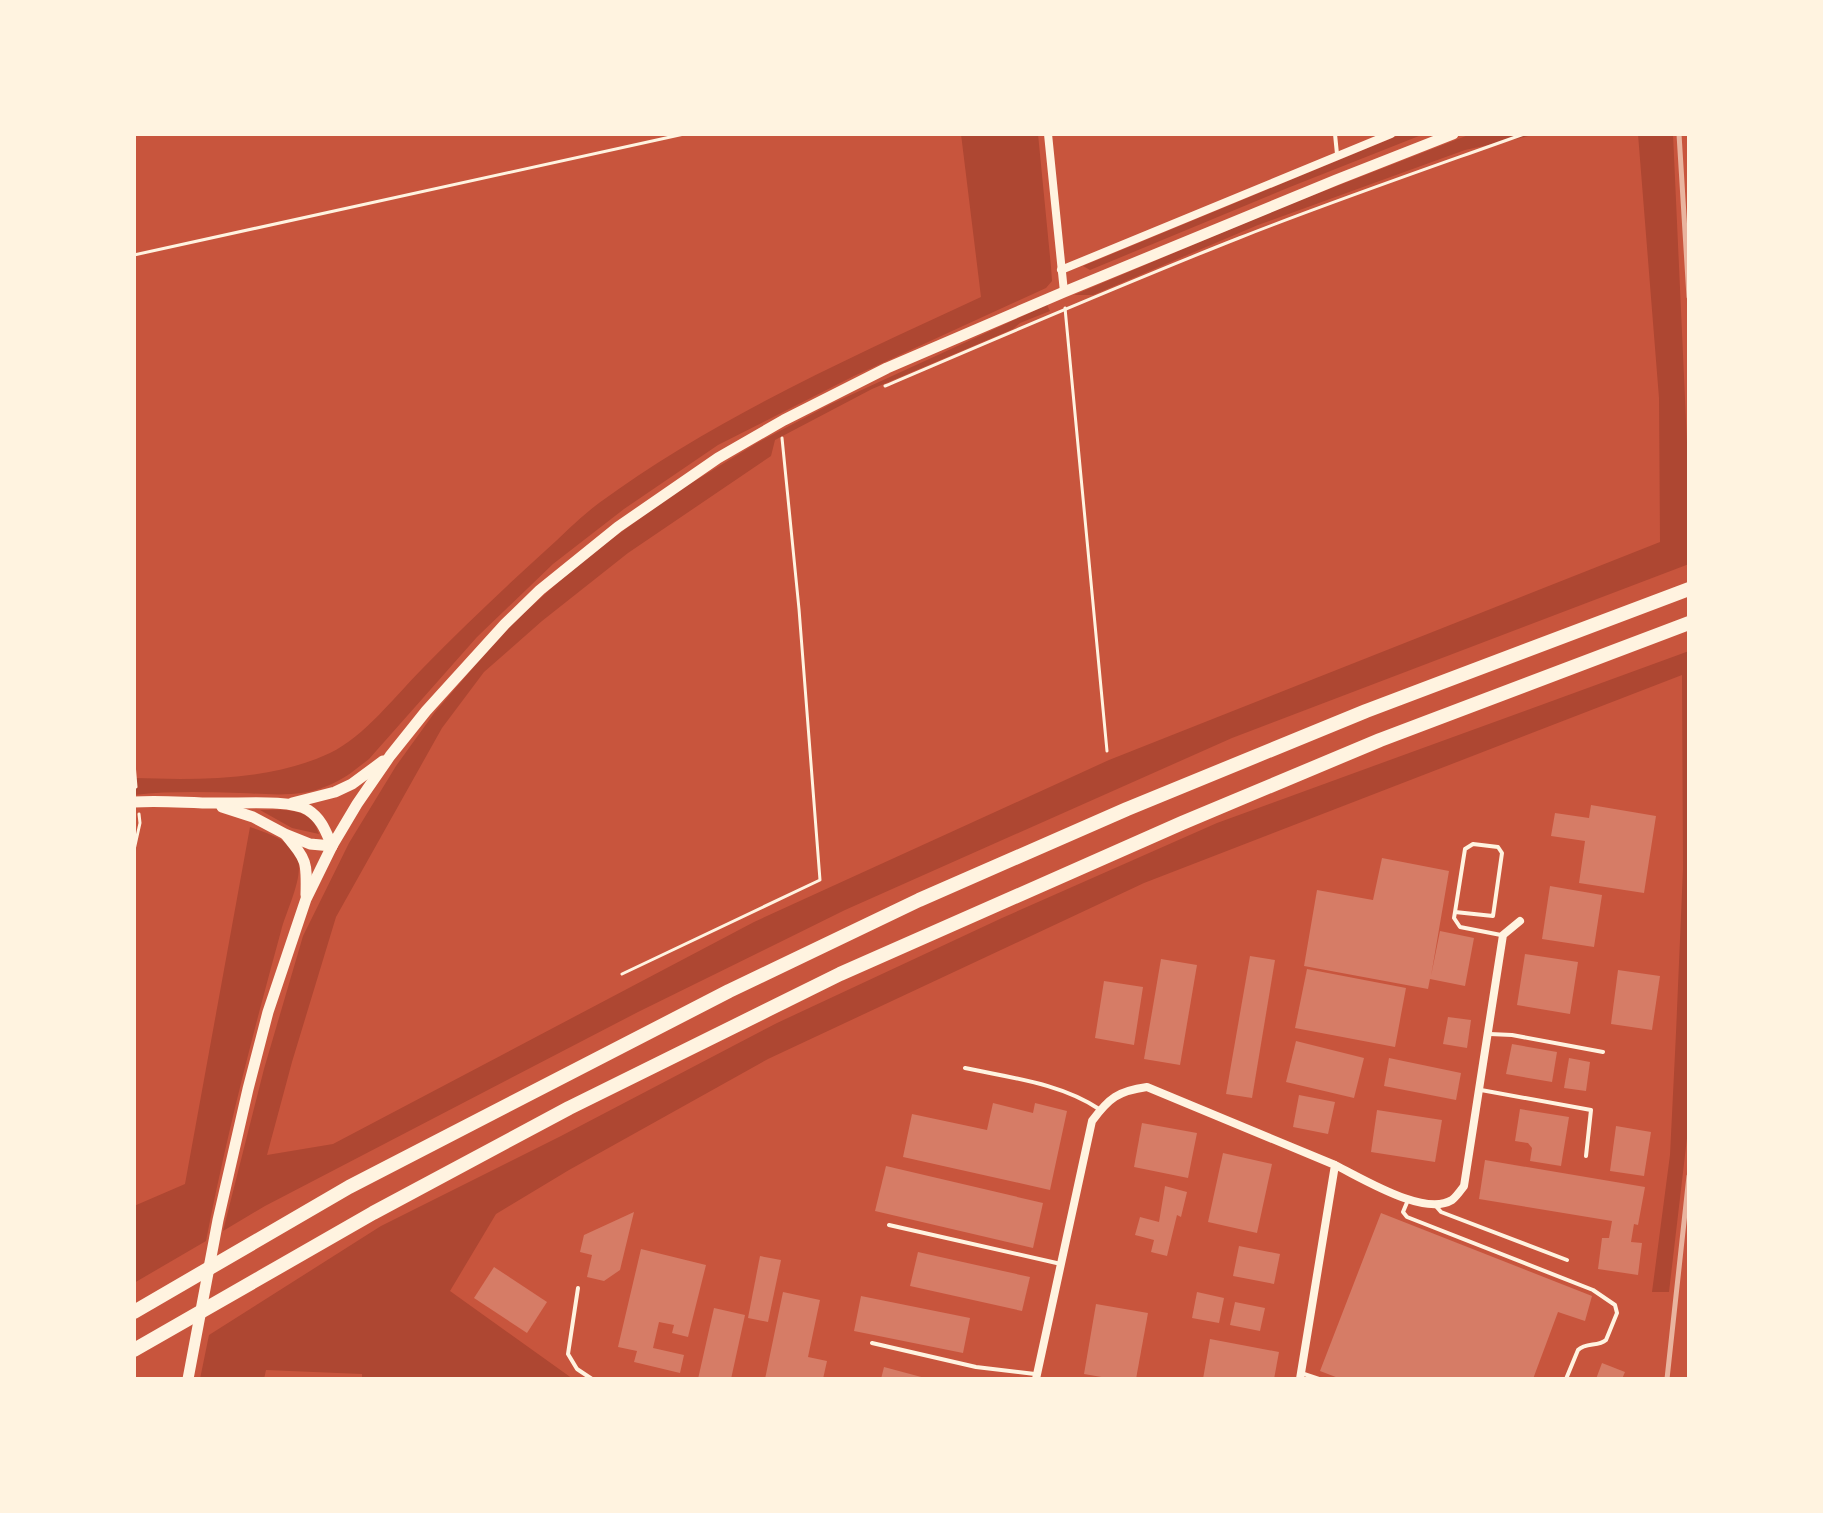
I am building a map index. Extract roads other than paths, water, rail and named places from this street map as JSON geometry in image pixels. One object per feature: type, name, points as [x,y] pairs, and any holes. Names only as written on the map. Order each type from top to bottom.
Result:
[{"type":"highway","points":[[134,1312],[349,1187],[687,1013],[919,900],[1127,809],[1366,711],[1689,589]]},
{"type":"highway","points":[[134,1350],[373,1213],[569,1108],[892,950],[1366,746],[1689,623]]},
{"type":"main road","points":[[188,1379],[218,1220],[248,1089],[268,1012],[306,899],[332,846],[390,756],[426,711],[505,624],[540,590],[618,527],[718,458],[784,420],[874,375],[1064,292],[1453,134]]},
{"type":"main road","points":[[136,802],[289,804],[352,784],[390,756]]},
{"type":"main road","points":[[210,803],[253,817],[310,844],[332,846]]},
{"type":"main road","points":[[289,804],[307,809],[321,821],[332,846]]},
{"type":"main road","points":[[285,834],[307,865],[306,899]]},
{"type":"street","points":[[1048,134],[1064,292]]},
{"type":"street","points":[[1061,270],[1391,134]]},
{"type":"street","points":[[1037,1377],[1092,1121],[1105,1104],[1125,1090],[1147,1087],[1335,1165],[1408,1200],[1435,1205],[1453,1200],[1464,1186],[1503,935],[1520,921]]},
{"type":"street","points":[[1301,1376],[1335,1165]]},
{"type":"lane","points":[[1335,134],[1337,156]]},
{"type":"lane","points":[[1455,912],[1493,916],[1502,853],[1498,847],[1473,844],[1465,849],[1454,918],[1460,927],[1503,935]]},
{"type":"lane","points":[[1487,1034],[1512,1035],[1603,1052]]},
{"type":"lane","points":[[965,1068],[1057,1088],[1087,1100],[1100,1110]]},
{"type":"lane","points":[[1479,1089],[1591,1110],[1586,1156]]},
{"type":"lane","points":[[1408,1200],[1403,1212],[1407,1217],[1593,1290],[1615,1305],[1617,1313],[1606,1340],[1582,1346],[1566,1379]]},
{"type":"lane","points":[[1435,1205],[1441,1212],[1567,1260]]},
{"type":"lane","points":[[889,1225],[1061,1264]]},
{"type":"lane","points":[[578,1288],[568,1354],[577,1369],[592,1379]]},
{"type":"lane","points":[[872,1343],[976,1367],[1037,1377]]},
{"type":"lane","points":[[1301,1376],[1319,1379]]},
{"type":"railway","points":[[1679,134],[1689,297]]},
{"type":"railway","points":[[1667,1379],[1689,1176]]}]
